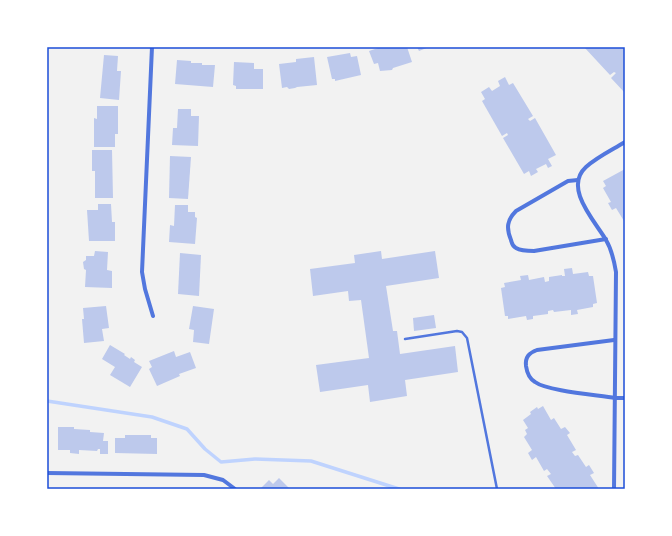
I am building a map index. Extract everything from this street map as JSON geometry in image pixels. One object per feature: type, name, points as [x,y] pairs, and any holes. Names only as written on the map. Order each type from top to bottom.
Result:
[{"type":"street","points":[[152,47],[142,272],[145,289],[153,316]]},
{"type":"street","points":[[614,489],[614,340],[616,272],[613,254],[606,239],[581,200],[578,180],[585,167],[625,142]]},
{"type":"street","points":[[578,180],[568,181],[516,211],[511,216],[507,227],[513,245],[516,248],[525,251],[534,251],[606,239]]},
{"type":"street","points":[[614,340],[537,350],[530,353],[526,362],[529,376],[539,385],[544,387],[615,398],[625,398]]},
{"type":"street","points":[[47,473],[204,475],[223,480],[235,489]]},
{"type":"lane","points":[[406,339],[457,331],[462,332],[467,338],[496,489]]},
{"type":"building","points":[[381,47],[407,47],[412,62],[393,68],[392,70],[380,71],[378,63],[374,64],[369,51]]},
{"type":"building","points":[[417,47],[429,47],[419,51]]},
{"type":"building","points":[[584,47],[625,47],[625,93],[611,78],[616,73],[614,72],[610,75]]},
{"type":"building","points":[[350,53],[351,57],[357,56],[361,75],[335,81],[335,79],[332,79],[327,57]]},
{"type":"building","points":[[104,55],[118,56],[117,71],[121,71],[119,100],[100,98]]},
{"type":"building","points":[[314,57],[317,85],[289,89],[287,87],[282,88],[279,64],[296,62],[296,59]]},
{"type":"building","points":[[177,60],[191,61],[191,63],[202,63],[202,65],[215,65],[213,87],[175,84]]},
{"type":"building","points":[[234,62],[254,63],[254,69],[263,69],[263,89],[236,89],[236,86],[233,85]]},
{"type":"building","points":[[505,77],[509,85],[513,83],[533,116],[528,119],[530,121],[535,118],[556,155],[548,159],[552,166],[548,168],[546,164],[536,169],[538,172],[531,176],[529,171],[524,174],[503,138],[508,135],[507,133],[502,136],[482,101],[485,99],[481,92],[489,87],[492,91],[500,86],[498,81]]},
{"type":"building","points":[[97,106],[118,106],[118,134],[115,134],[115,147],[94,147],[94,118],[97,119]]},
{"type":"building","points":[[178,109],[191,109],[191,116],[199,116],[198,146],[172,145],[173,128],[177,128]]},
{"type":"building","points":[[92,150],[112,150],[113,198],[95,198],[95,171],[92,171]]},
{"type":"building","points":[[170,156],[191,157],[188,199],[169,198]]},
{"type":"building","points":[[625,169],[624,221],[616,208],[612,210],[608,203],[611,202],[603,188],[606,186],[603,181]]},
{"type":"building","points":[[98,204],[111,204],[112,222],[115,222],[115,241],[89,241],[87,210],[98,210]]},
{"type":"building","points":[[175,205],[188,205],[188,212],[195,212],[195,217],[197,218],[195,244],[169,242],[170,225],[174,226]]},
{"type":"building","points":[[95,251],[108,252],[107,270],[112,271],[112,288],[85,287],[86,270],[84,269],[83,262],[86,260],[86,256],[94,256]]},
{"type":"building","points":[[381,251],[382,259],[435,251],[439,278],[386,286],[393,331],[397,331],[400,354],[455,346],[458,372],[405,380],[407,396],[370,402],[368,385],[320,392],[316,365],[369,358],[361,300],[349,301],[348,291],[313,296],[310,269],[355,263],[354,255]]},
{"type":"building","points":[[180,253],[201,255],[199,296],[178,294]]},
{"type":"building","points":[[572,268],[573,274],[588,272],[589,276],[593,276],[597,303],[593,304],[593,307],[577,310],[578,314],[571,315],[571,310],[554,312],[553,310],[548,311],[548,314],[533,316],[533,319],[527,320],[526,316],[508,319],[508,316],[505,316],[501,288],[505,287],[504,283],[521,280],[520,276],[528,275],[529,280],[544,277],[545,282],[549,281],[549,277],[565,276],[564,269]]},
{"type":"building","points":[[106,306],[109,328],[102,329],[104,341],[84,343],[82,319],[84,319],[83,308]]},
{"type":"building","points":[[193,306],[214,309],[209,344],[193,342],[194,330],[189,329]]},
{"type":"building","points":[[434,315],[436,328],[414,331],[413,318]]},
{"type":"building","points":[[110,345],[125,354],[124,355],[130,359],[131,357],[135,360],[134,362],[142,367],[130,387],[110,375],[115,367],[102,359]]},
{"type":"building","points":[[174,351],[176,357],[190,352],[196,368],[179,374],[180,376],[157,386],[149,369],[152,367],[149,361]]},
{"type":"building","points":[[543,406],[551,420],[554,418],[561,429],[565,427],[570,433],[567,435],[576,450],[572,452],[575,456],[578,455],[586,467],[589,465],[594,473],[590,475],[599,489],[556,489],[547,476],[551,474],[547,469],[544,471],[536,457],[532,460],[528,453],[532,450],[524,437],[527,434],[525,430],[528,428],[523,420],[537,407],[538,409]]},
{"type":"building","points":[[58,427],[74,427],[74,429],[104,433],[103,441],[108,441],[108,454],[100,454],[100,449],[97,451],[79,450],[79,454],[70,453],[70,450],[58,450]]},
{"type":"building","points":[[125,435],[151,435],[151,438],[157,438],[157,454],[115,453],[115,438],[125,438]]},
{"type":"building","points":[[279,478],[290,489],[260,489],[269,480],[273,484]]},
{"type":"waterway","points":[[47,401],[152,417],[187,429],[205,449],[221,462],[255,459],[311,461],[399,489]]}]
